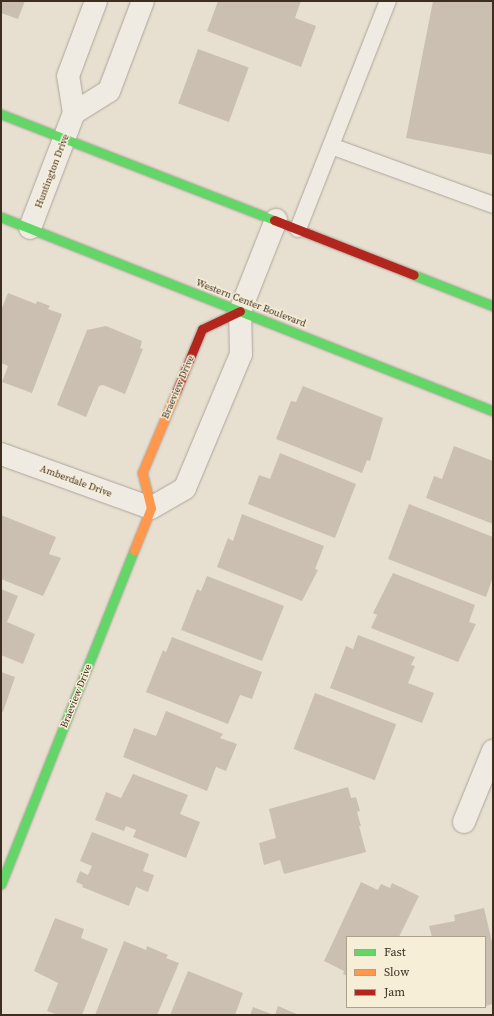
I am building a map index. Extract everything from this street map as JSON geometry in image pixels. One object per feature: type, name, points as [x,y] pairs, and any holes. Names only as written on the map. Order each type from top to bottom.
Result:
[{"type":"main road","points":[[1,114],[276,220],[493,306]]},
{"type":"main road","name":"Western Center Boulevard","points":[[1,217],[493,411]]},
{"type":"main road","name":"Braeview Drive","points":[[1,884],[151,508],[142,473],[202,329],[240,311]]},
{"type":"street","points":[[96,1],[68,76],[74,113],[109,91],[144,1]]},
{"type":"street","name":"Huntington Drive","points":[[30,228],[74,113]]},
{"type":"street","points":[[151,508],[185,488],[242,354],[240,311],[276,220]]},
{"type":"street","name":"Amberdale Drive","points":[[1,454],[151,508]]},
{"type":"street","points":[[464,822],[493,751]]},
{"type":"lane","points":[[298,230],[388,1]]},
{"type":"lane","points":[[331,146],[493,205]]},
{"type":"building","points":[[1,1],[25,1],[18,19],[1,13]]},
{"type":"building","points":[[218,1],[301,1],[295,18],[316,26],[301,67],[207,31]]},
{"type":"building","points":[[433,1],[493,1],[493,155],[406,138]]},
{"type":"building","points":[[198,49],[249,67],[229,122],[178,104]]},
{"type":"building","points":[[8,293],[36,304],[37,301],[50,306],[48,309],[62,314],[32,393],[2,382],[8,366],[1,363],[1,310]]},
{"type":"building","points":[[106,326],[142,341],[140,348],[143,349],[125,394],[103,385],[99,386],[86,417],[57,405],[87,330]]},
{"type":"building","points":[[303,386],[383,418],[370,461],[367,460],[362,473],[276,439],[291,401],[296,402]]},
{"type":"building","points":[[454,446],[493,461],[493,524],[426,498],[434,476],[442,479]]},
{"type":"building","points":[[280,453],[356,484],[335,538],[248,504],[259,475],[270,479]]},
{"type":"building","points":[[409,504],[493,537],[493,577],[486,597],[388,559]]},
{"type":"building","points":[[242,514],[324,546],[315,569],[318,570],[302,601],[217,567],[228,538],[233,541]]},
{"type":"building","points":[[1,515],[56,537],[49,554],[61,558],[43,596],[1,579]]},
{"type":"building","points":[[393,573],[475,605],[469,622],[476,624],[458,662],[371,628],[377,615],[373,613]]},
{"type":"building","points":[[207,576],[284,606],[262,661],[181,630],[197,589],[201,591]]},
{"type":"building","points":[[1,589],[18,596],[7,622],[35,634],[23,664],[1,655]]},
{"type":"building","points":[[358,635],[415,657],[411,665],[415,666],[408,683],[434,693],[422,723],[330,688],[346,646],[353,649]]},
{"type":"building","points":[[172,637],[262,672],[252,699],[240,695],[228,724],[146,692],[163,650],[166,652]]},
{"type":"building","points":[[1,672],[15,677],[3,712],[1,711]]},
{"type":"building","points":[[315,693],[396,724],[375,780],[293,749]]},
{"type":"building","points":[[166,711],[223,734],[220,738],[237,744],[226,771],[216,767],[207,791],[123,757],[134,728],[156,736]]},
{"type":"building","points":[[133,774],[188,795],[180,814],[200,822],[186,858],[133,837],[136,830],[126,826],[124,831],[95,820],[106,792],[121,798]]},
{"type":"building","points":[[348,787],[351,798],[356,797],[360,811],[357,812],[361,826],[359,826],[366,852],[284,874],[280,860],[264,865],[259,843],[276,838],[269,809]]},
{"type":"building","points":[[92,832],[149,854],[143,871],[154,875],[148,892],[136,887],[129,906],[82,887],[83,885],[76,882],[80,871],[88,875],[92,866],[80,861]]},
{"type":"building","points":[[361,882],[378,890],[381,884],[390,888],[392,883],[419,896],[399,936],[346,936],[346,976],[343,974],[344,971],[324,961]]},
{"type":"building","points":[[484,908],[493,946],[493,1004],[486,1006],[486,936],[432,936],[429,926],[455,921],[454,915]]},
{"type":"building","points":[[55,918],[84,929],[81,938],[108,949],[82,1015],[58,1015],[47,1011],[58,983],[34,971]]},
{"type":"building","points":[[124,941],[146,950],[147,946],[168,955],[166,958],[179,963],[157,1015],[95,1015]]},
{"type":"building","points":[[188,971],[243,993],[235,1015],[170,1015]]},
{"type":"building","points":[[278,1006],[299,1015],[275,1015]]},
{"type":"building","points":[[253,1007],[274,1015],[250,1015]]},
{"type":"traffic: fast","points":[[1,114],[274,220]]},
{"type":"traffic: fast","points":[[1,217],[493,411]]},
{"type":"traffic: fast","points":[[414,275],[493,306]]},
{"type":"traffic: fast","points":[[1,884],[134,550]]},
{"type":"traffic: slow","points":[[134,550],[151,508],[142,473],[176,392]]},
{"type":"traffic: jam","points":[[274,220],[414,275]]},
{"type":"traffic: jam","points":[[176,392],[202,329],[240,311]]}]
